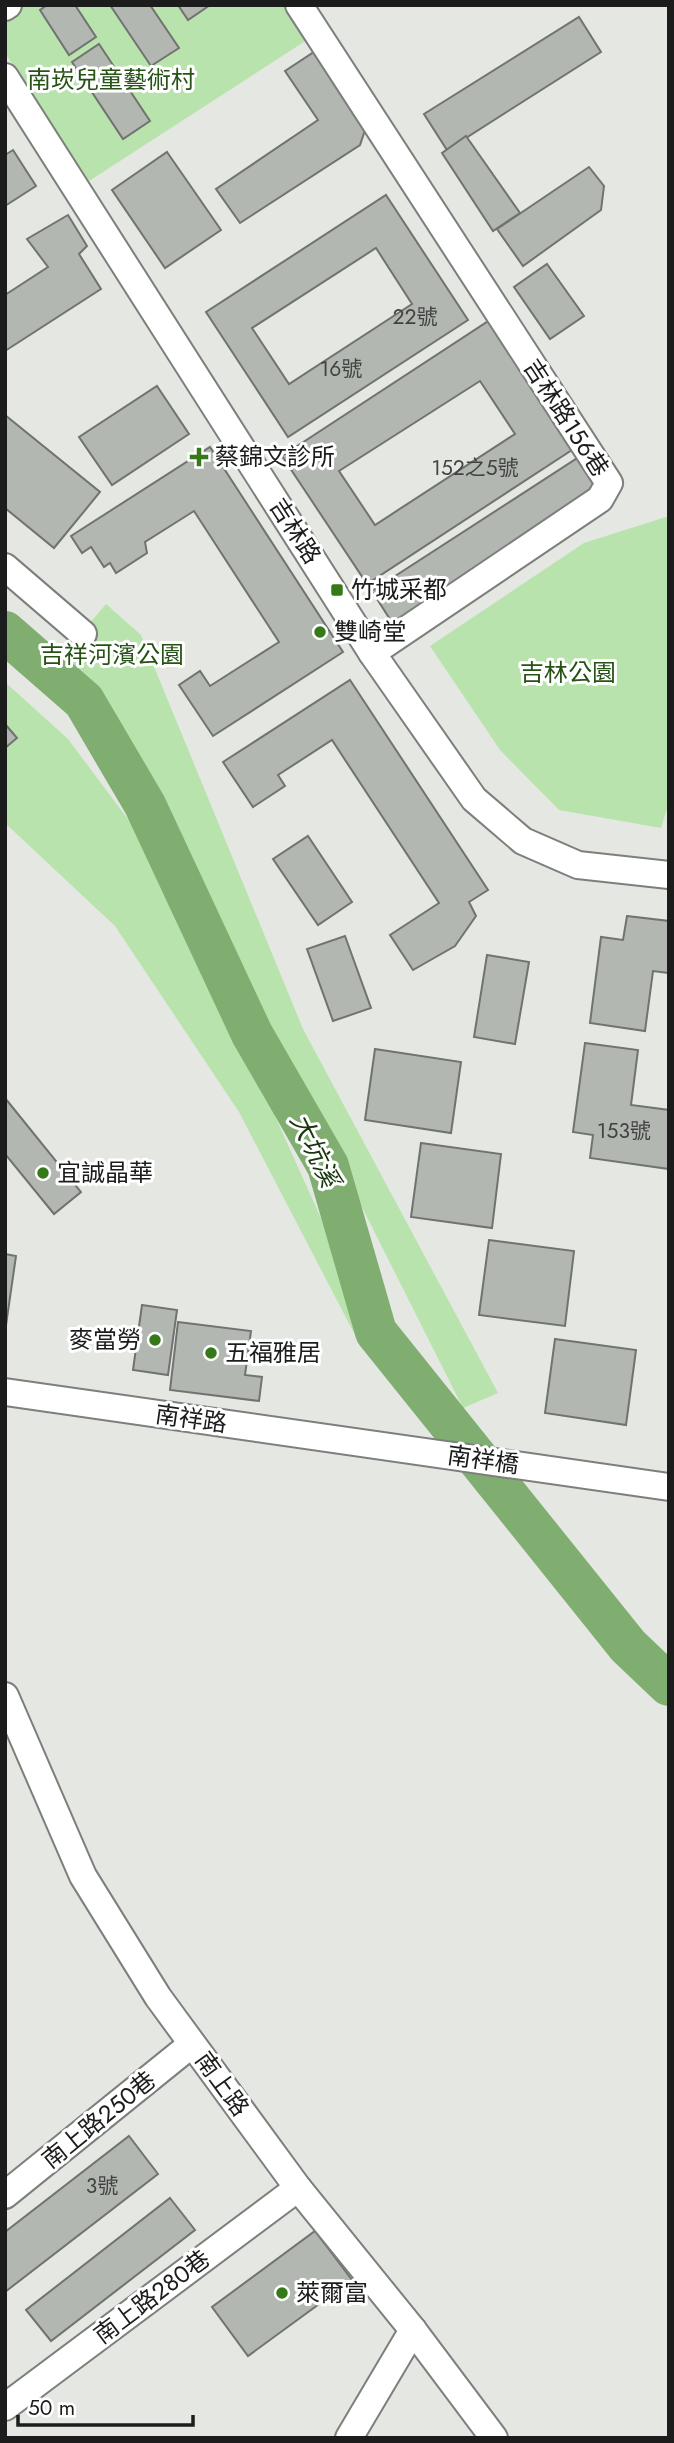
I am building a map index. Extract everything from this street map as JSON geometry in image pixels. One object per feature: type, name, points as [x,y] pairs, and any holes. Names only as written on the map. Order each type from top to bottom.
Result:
[{"type":"street","name":"吉林路156巷","points":[[299,5],[609,483],[600,499],[372,653]]},
{"type":"street","name":"吉林路","points":[[5,77],[372,653],[474,799],[523,841],[578,865],[669,875]]},
{"type":"street","points":[[5,567],[83,634]]},
{"type":"street","name":"南祥路","points":[[5,1392],[377,1445]]},
{"type":"street","name":"南祥橋","points":[[377,1445],[669,1487]]},
{"type":"street","name":"南上路","points":[[5,1696],[83,1876],[158,1997],[298,2188],[413,2330],[494,2438]]},
{"type":"street","name":"南上路250巷","points":[[5,2195],[192,2044]]},
{"type":"street","name":"南上路280巷","points":[[5,2407],[298,2188]]},
{"type":"street","points":[[349,2438],[413,2330]]},
{"type":"green space","name":"南崁兒童藝術村","points":[[21,5],[289,5],[310,38],[89,181],[5,53],[5,15]]},
{"type":"green space","name":"吉林公園","points":[[669,516],[669,802],[661,828],[559,810],[500,750],[430,646],[584,543]]},
{"type":"green space","name":"吉祥河濱公園","points":[[106,604],[141,635],[303,1029],[498,1393],[463,1408],[106,698],[64,654]]},
{"type":"green space","points":[[5,682],[68,739],[148,846],[248,1056],[369,1325],[354,1333],[239,1112],[115,926],[5,823]]},
{"type":"building","points":[[47,5],[75,5],[96,37],[69,55],[40,10]]},
{"type":"building","points":[[110,5],[150,5],[179,48],[151,66]]},
{"type":"building","points":[[178,5],[210,5],[188,20]]},
{"type":"building","points":[[579,17],[601,52],[447,150],[424,114]]},
{"type":"building","points":[[99,44],[150,121],[123,139],[72,62]]},
{"type":"building","points":[[317,50],[367,124],[360,145],[240,223],[216,189],[318,120],[285,71]]},
{"type":"building","points":[[466,136],[520,213],[493,231],[442,153]]},
{"type":"building","points":[[13,150],[36,186],[5,206],[5,155]]},
{"type":"building","points":[[167,152],[221,230],[165,268],[112,190]]},
{"type":"building","points":[[589,167],[604,186],[601,210],[523,266],[497,229]]},
{"type":"building","points":[[386,195],[468,320],[288,437],[206,312]],"holes":[[[376,248],[412,304],[289,384],[252,328]]]},
{"type":"building","points":[[68,215],[87,246],[79,254],[101,289],[5,351],[5,295],[48,267],[27,239]]},
{"type":"building","points":[[547,264],[584,316],[550,339],[514,287]]},
{"type":"building","points":[[490,320],[575,448],[367,584],[282,456]],"holes":[[[480,381],[515,434],[375,525],[339,471]]]},
{"type":"building","points":[[157,386],[189,434],[112,485],[79,437]]},
{"type":"building","points":[[5,415],[100,492],[54,548],[5,508]]},
{"type":"building","points":[[210,447],[343,652],[213,736],[179,685],[200,671],[210,686],[279,642],[194,511],[145,542],[147,553],[116,573],[110,563],[104,567],[91,547],[82,553],[71,536]]},
{"type":"building","points":[[579,457],[601,491],[393,624],[372,591]]},
{"type":"building","points":[[350,680],[488,890],[469,902],[476,916],[455,946],[413,970],[390,935],[439,903],[332,740],[278,775],[285,786],[253,807],[223,762]]},
{"type":"building","points":[[5,724],[17,738],[5,748]]},
{"type":"building","points":[[308,836],[352,902],[318,925],[273,859]]},
{"type":"building","points":[[627,916],[669,921],[669,973],[653,971],[645,1031],[590,1023],[601,937],[623,940]]},
{"type":"building","points":[[345,936],[371,1008],[333,1021],[307,949]]},
{"type":"building","points":[[487,955],[529,962],[515,1044],[474,1037]]},
{"type":"building","points":[[585,1043],[638,1050],[631,1105],[669,1110],[669,1169],[590,1158],[593,1135],[573,1132]]},
{"type":"building","points":[[375,1049],[461,1062],[451,1133],[365,1120]]},
{"type":"building","name":"宜誠晶華","points":[[5,1098],[81,1192],[54,1214],[5,1154]]},
{"type":"building","points":[[421,1143],[501,1154],[492,1228],[411,1217]]},
{"type":"building","points":[[489,1240],[574,1251],[565,1326],[479,1315]]},
{"type":"building","points":[[5,1254],[16,1256],[5,1332]]},
{"type":"building","name":"麥當勞","points":[[142,1305],[177,1310],[168,1375],[133,1370]]},
{"type":"building","name":"五福雅居","points":[[178,1322],[251,1331],[245,1375],[262,1377],[259,1401],[170,1390]]},
{"type":"building","points":[[555,1339],[636,1350],[626,1425],[545,1413]]},
{"type":"building","points":[[129,2136],[158,2174],[5,2292],[5,2232]]},
{"type":"building","points":[[170,2198],[195,2230],[51,2341],[26,2310]]},
{"type":"building","name":"萊爾富","points":[[315,2231],[352,2280],[248,2356],[212,2307]]},
{"type":"waterway","name":"大坑溪","points":[[5,632],[84,701],[145,805],[252,1034],[328,1166],[376,1332],[628,1646],[669,1685]]},
{"type":"place","name":"蔡錦文診所","points":[[199,457]]},
{"type":"place","name":"竹城采都","points":[[337,590]]},
{"type":"place","name":"雙崎堂","points":[[320,632]]},
{"type":"place","name":"宜誠晶華","points":[[43,1173]]},
{"type":"place","name":"麥當勞","points":[[155,1340]]},
{"type":"place","name":"五福雅居","points":[[211,1353]]},
{"type":"place","name":"萊爾富","points":[[282,2293]]}]
